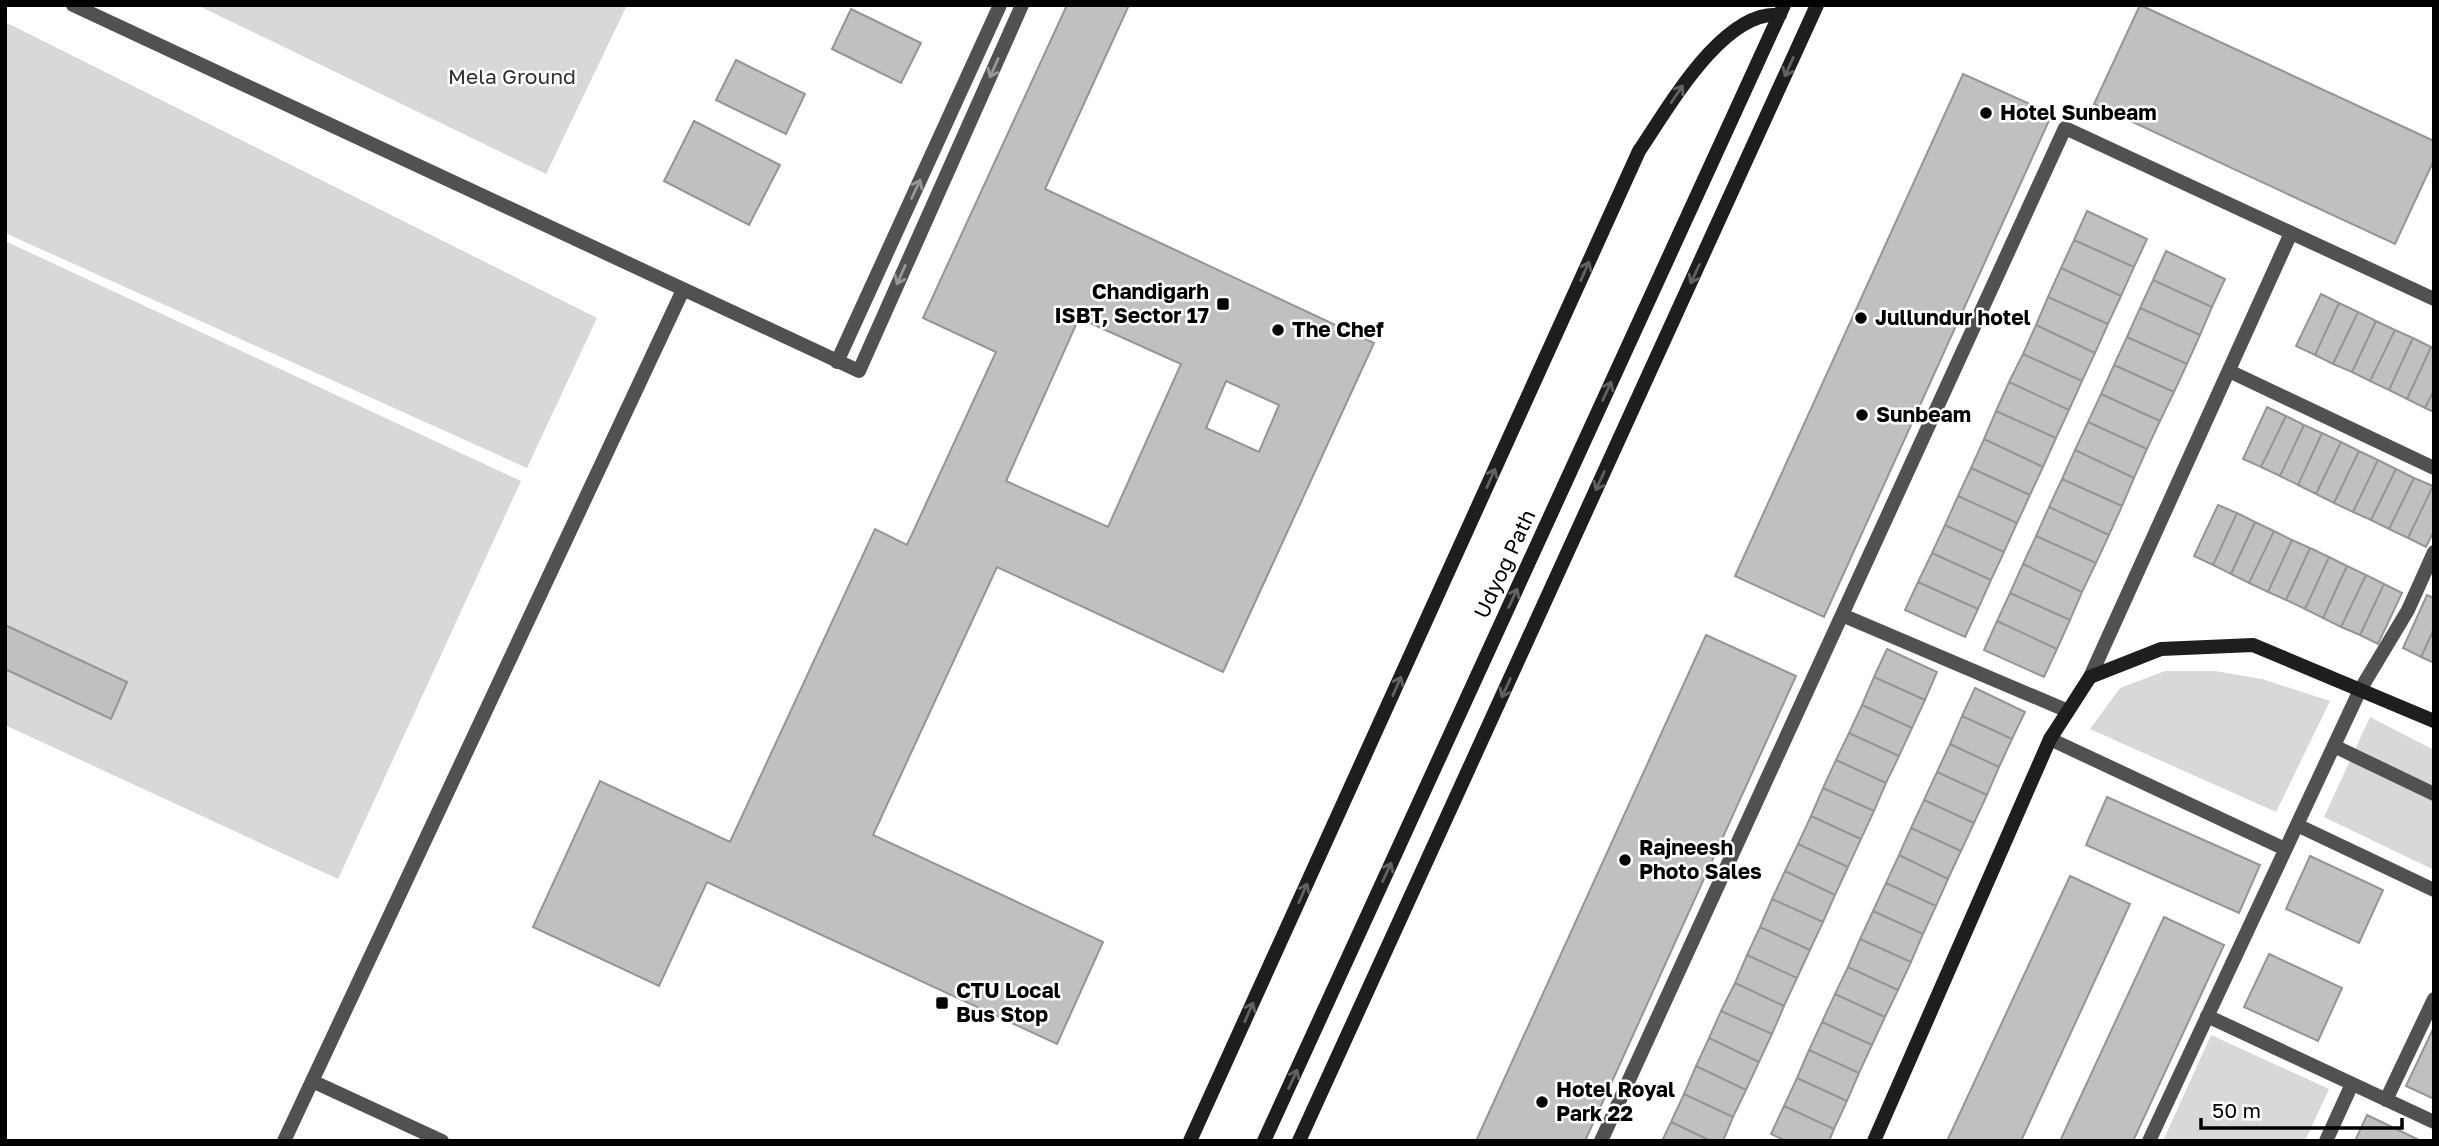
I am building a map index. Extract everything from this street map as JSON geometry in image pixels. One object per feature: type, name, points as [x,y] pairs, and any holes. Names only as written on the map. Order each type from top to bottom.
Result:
[{"type":"main road","points":[[1299,1141],[1817,5]]},
{"type":"main road","points":[[1190,1141],[1639,151],[1704,57],[1755,17],[1782,10]]},
{"type":"main road","name":"Udyog Path","points":[[1264,1141],[1782,10]]},
{"type":"main road","points":[[1874,1141],[2050,739],[2090,677],[2161,649],[2253,645],[2434,721]]},
{"type":"street","points":[[73,5],[859,371],[1022,5]]},
{"type":"street","points":[[837,362],[1000,5]]},
{"type":"street","points":[[1601,1141],[2065,128],[2434,299]]},
{"type":"street","points":[[2090,677],[2291,233]]},
{"type":"street","points":[[284,1141],[682,290]]},
{"type":"street","points":[[2229,371],[2434,468]]},
{"type":"street","points":[[2148,1141],[2360,690],[2408,610],[2434,552]]},
{"type":"street","points":[[1842,615],[2068,711]]},
{"type":"street","points":[[2050,739],[2285,849]]},
{"type":"street","points":[[2334,746],[2434,794]]},
{"type":"street","points":[[2297,825],[2434,890]]},
{"type":"street","points":[[2386,1100],[2434,999]]},
{"type":"street","points":[[2207,1016],[2434,1122]]},
{"type":"street","points":[[312,1081],[442,1141]]},
{"type":"street","points":[[2326,1141],[2352,1084]]},
{"type":"green space","name":"Mela Ground","points":[[197,5],[627,5],[546,174]]},
{"type":"green space","points":[[5,22],[597,318],[527,468],[5,233]]},
{"type":"green space","points":[[5,241],[521,481],[338,879],[5,725]]},
{"type":"green space","points":[[2165,671],[2215,671],[2262,679],[2330,701],[2276,812],[2090,729],[2120,688]]},
{"type":"green space","points":[[2370,717],[2434,750],[2434,870],[2324,817]]},
{"type":"green space","points":[[2211,1035],[2329,1089],[2305,1141],[2163,1141]]},
{"type":"building","points":[[1067,5],[1129,5],[1045,189],[1374,343],[1223,672],[997,567],[873,835],[1103,942],[1057,1044],[707,882],[659,986],[533,927],[600,781],[730,842],[875,529],[907,545],[996,352],[923,318]],"holes":[[[1079,318],[1181,364],[1108,527],[1006,481]],[[1226,381],[1279,405],[1259,452],[1206,428]]]},
{"type":"building","points":[[2140,5],[2434,141],[2434,160],[2395,244],[2094,104]]},
{"type":"building","points":[[851,9],[921,43],[901,83],[832,49]]},
{"type":"building","points":[[736,60],[805,94],[786,134],[716,100]]},
{"type":"building","points":[[1963,74],[2052,114],[1824,617],[1735,576]]},
{"type":"building","points":[[694,121],[780,165],[749,225],[664,181]]},
{"type":"building","points":[[2087,211],[2147,239],[2134,267],[2074,240]]},
{"type":"building","points":[[2074,240],[2134,267],[2121,296],[2061,268]]},
{"type":"building","points":[[2166,251],[2225,279],[2212,307],[2153,280]]},
{"type":"building","points":[[2061,268],[2121,296],[2108,324],[2048,297]]},
{"type":"building","points":[[2153,280],[2212,307],[2200,335],[2140,308]]},
{"type":"building","points":[[2321,294],[2339,303],[2315,355],[2296,346]]},
{"type":"building","points":[[2048,297],[2108,324],[2095,353],[2036,325]]},
{"type":"building","points":[[2339,303],[2358,312],[2333,364],[2315,355]]},
{"type":"building","points":[[2140,308],[2200,335],[2187,364],[2127,337]]},
{"type":"building","points":[[2358,312],[2376,321],[2352,372],[2333,364]]},
{"type":"building","points":[[2376,321],[2395,330],[2370,381],[2352,372]]},
{"type":"building","points":[[2036,325],[2095,353],[2082,381],[2023,354]]},
{"type":"building","points":[[2395,330],[2413,338],[2389,390],[2370,381]]},
{"type":"building","points":[[2127,337],[2187,364],[2174,392],[2114,365]]},
{"type":"building","points":[[2413,338],[2431,347],[2407,399],[2389,390]]},
{"type":"building","points":[[2431,347],[2434,348],[2434,390],[2425,408],[2407,399]]},
{"type":"building","points":[[2023,354],[2082,381],[2069,410],[2009,382]]},
{"type":"building","points":[[2114,365],[2174,392],[2160,421],[2101,394]]},
{"type":"building","points":[[2009,382],[2069,410],[2056,438],[1996,411]]},
{"type":"building","points":[[2434,390],[2434,412],[2425,408]]},
{"type":"building","points":[[2101,394],[2160,421],[2147,449],[2088,422]]},
{"type":"building","points":[[2267,407],[2286,416],[2261,467],[2243,459]]},
{"type":"building","points":[[1996,411],[2056,438],[2043,467],[1984,439]]},
{"type":"building","points":[[2286,416],[2304,425],[2280,476],[2261,467]]},
{"type":"building","points":[[2088,422],[2147,449],[2134,478],[2075,450]]},
{"type":"building","points":[[2304,425],[2322,433],[2298,485],[2280,476]]},
{"type":"building","points":[[2322,433],[2341,442],[2316,494],[2298,485]]},
{"type":"building","points":[[1984,439],[2043,467],[2030,495],[1971,468]]},
{"type":"building","points":[[2341,442],[2359,451],[2334,503],[2316,494]]},
{"type":"building","points":[[2075,450],[2134,478],[2122,506],[2062,479]]},
{"type":"building","points":[[2359,451],[2378,460],[2353,512],[2334,503]]},
{"type":"building","points":[[2378,460],[2396,469],[2371,520],[2353,512]]},
{"type":"building","points":[[1971,468],[2030,495],[2017,523],[1958,496]]},
{"type":"building","points":[[2396,469],[2414,478],[2389,529],[2371,520]]},
{"type":"building","points":[[2414,478],[2433,486],[2408,538],[2389,529]]},
{"type":"building","points":[[2062,479],[2122,506],[2109,535],[2049,507]]},
{"type":"building","points":[[2433,486],[2434,531],[2426,547],[2408,538]]},
{"type":"building","points":[[1958,496],[2017,523],[2004,552],[1945,525]]},
{"type":"building","points":[[2218,505],[2237,513],[2213,565],[2194,556]]},
{"type":"building","points":[[2049,507],[2109,535],[2096,563],[2036,536]]},
{"type":"building","points":[[2237,513],[2255,522],[2231,574],[2213,565]]},
{"type":"building","points":[[2255,522],[2274,531],[2249,583],[2231,574]]},
{"type":"building","points":[[1945,525],[2004,552],[1991,580],[1932,553]]},
{"type":"building","points":[[2274,531],[2292,540],[2268,592],[2249,583]]},
{"type":"building","points":[[2036,536],[2096,563],[2082,592],[2023,564]]},
{"type":"building","points":[[2292,540],[2310,548],[2286,600],[2268,592]]},
{"type":"building","points":[[2310,548],[2329,557],[2305,609],[2286,600]]},
{"type":"building","points":[[1932,553],[1991,580],[1978,609],[1918,582]]},
{"type":"building","points":[[2329,557],[2347,566],[2323,618],[2305,609]]},
{"type":"building","points":[[2023,564],[2082,592],[2070,620],[2010,593]]},
{"type":"building","points":[[2347,566],[2366,575],[2341,627],[2323,618]]},
{"type":"building","points":[[2366,575],[2384,584],[2360,635],[2341,627]]},
{"type":"building","points":[[1918,582],[1978,609],[1965,637],[1905,610]]},
{"type":"building","points":[[2384,584],[2402,593],[2378,644],[2360,635]]},
{"type":"building","points":[[2010,593],[2070,620],[2057,649],[1997,621]]},
{"type":"building","points":[[2427,595],[2434,598],[2434,629],[2421,657],[2403,648]]},
{"type":"building","points":[[1997,621],[2057,649],[2044,677],[1984,650]]},
{"type":"building","points":[[5,625],[127,682],[111,719],[5,669]]},
{"type":"building","points":[[2434,629],[2434,663],[2421,657]]},
{"type":"building","points":[[1706,635],[1796,676],[1585,1141],[1476,1141]]},
{"type":"building","points":[[1887,649],[1937,672],[1925,700],[1874,677]]},
{"type":"building","points":[[1874,677],[1925,700],[1912,728],[1862,705]]},
{"type":"building","points":[[1975,688],[2025,712],[2012,739],[1962,716]]},
{"type":"building","points":[[1862,705],[1912,728],[1899,756],[1849,733]]},
{"type":"building","points":[[1962,716],[2012,739],[1999,767],[1950,744]]},
{"type":"building","points":[[1849,733],[1899,756],[1886,783],[1836,760]]},
{"type":"building","points":[[1950,744],[1999,767],[1987,795],[1937,772]]},
{"type":"building","points":[[1836,760],[1886,783],[1874,811],[1823,788]]},
{"type":"building","points":[[1937,772],[1987,795],[1974,823],[1924,800]]},
{"type":"building","points":[[1823,788],[1874,811],[1861,839],[1811,816]]},
{"type":"building","points":[[2107,797],[2260,865],[2239,913],[2086,845]]},
{"type":"building","points":[[1924,800],[1974,823],[1961,851],[1911,828]]},
{"type":"building","points":[[1811,816],[1861,839],[1848,867],[1798,844]]},
{"type":"building","points":[[1911,828],[1961,851],[1948,879],[1899,855]]},
{"type":"building","points":[[1798,844],[1848,867],[1835,895],[1785,871]]},
{"type":"building","points":[[1899,855],[1948,879],[1936,906],[1886,883]]},
{"type":"building","points":[[2310,856],[2383,890],[2359,943],[2286,909]]},
{"type":"building","points":[[1785,871],[1835,895],[1823,922],[1772,899]]},
{"type":"building","points":[[2070,876],[2130,904],[2021,1141],[1947,1141]]},
{"type":"building","points":[[1886,883],[1936,906],[1923,934],[1873,911]]},
{"type":"building","points":[[1772,899],[1823,922],[1810,950],[1760,927]]},
{"type":"building","points":[[1873,911],[1923,934],[1911,962],[1860,939]]},
{"type":"building","points":[[2164,917],[2224,945],[2133,1141],[2060,1141]]},
{"type":"building","points":[[1760,927],[1810,950],[1797,978],[1747,955]]},
{"type":"building","points":[[1860,939],[1911,962],[1898,990],[1848,967]]},
{"type":"building","points":[[2269,954],[2342,988],[2318,1041],[2244,1007]]},
{"type":"building","points":[[1747,955],[1797,978],[1784,1006],[1735,983]]},
{"type":"building","points":[[1848,967],[1898,990],[1885,1017],[1835,994]]},
{"type":"building","points":[[1735,983],[1784,1006],[1772,1034],[1721,1011]]},
{"type":"building","points":[[1835,994],[1885,1017],[1872,1045],[1822,1022]]},
{"type":"building","points":[[1721,1011],[1772,1034],[1759,1062],[1709,1038]]},
{"type":"building","points":[[1822,1022],[1872,1045],[1859,1073],[1809,1050]]},
{"type":"building","points":[[2434,1027],[2434,1099],[2406,1086]]},
{"type":"building","points":[[1709,1038],[1759,1062],[1746,1090],[1696,1066]]},
{"type":"building","points":[[1809,1050],[1859,1073],[1847,1101],[1797,1078]]},
{"type":"building","points":[[1696,1066],[1746,1090],[1733,1117],[1684,1094]]},
{"type":"building","points":[[1797,1078],[1847,1101],[1834,1129],[1784,1106]]},
{"type":"building","points":[[1684,1094],[1733,1117],[1723,1141],[1711,1141],[1671,1122]]},
{"type":"building","points":[[1784,1106],[1834,1129],[1829,1141],[1786,1141],[1771,1134]]},
{"type":"building","points":[[2367,1115],[2417,1139],[2416,1141],[2355,1141]]},
{"type":"building","points":[[1671,1122],[1711,1141],[1662,1141]]},
{"type":"place","name":"Hotel Sunbeam","points":[[1986,113]]},
{"type":"place","name":"Chandigarh ISBT, Sector 17","points":[[1223,304]]},
{"type":"place","name":"Jullundur hotel","points":[[1861,318]]},
{"type":"place","name":"The Chef","points":[[1278,330]]},
{"type":"place","name":"Sunbeam","points":[[1862,415]]},
{"type":"place","name":"Rajneesh Photo Sales","points":[[1625,860]]},
{"type":"place","name":"CTU Local Bus Stop","points":[[942,1003]]},
{"type":"place","name":"Hotel Royal Park 22","points":[[1542,1102]]}]
